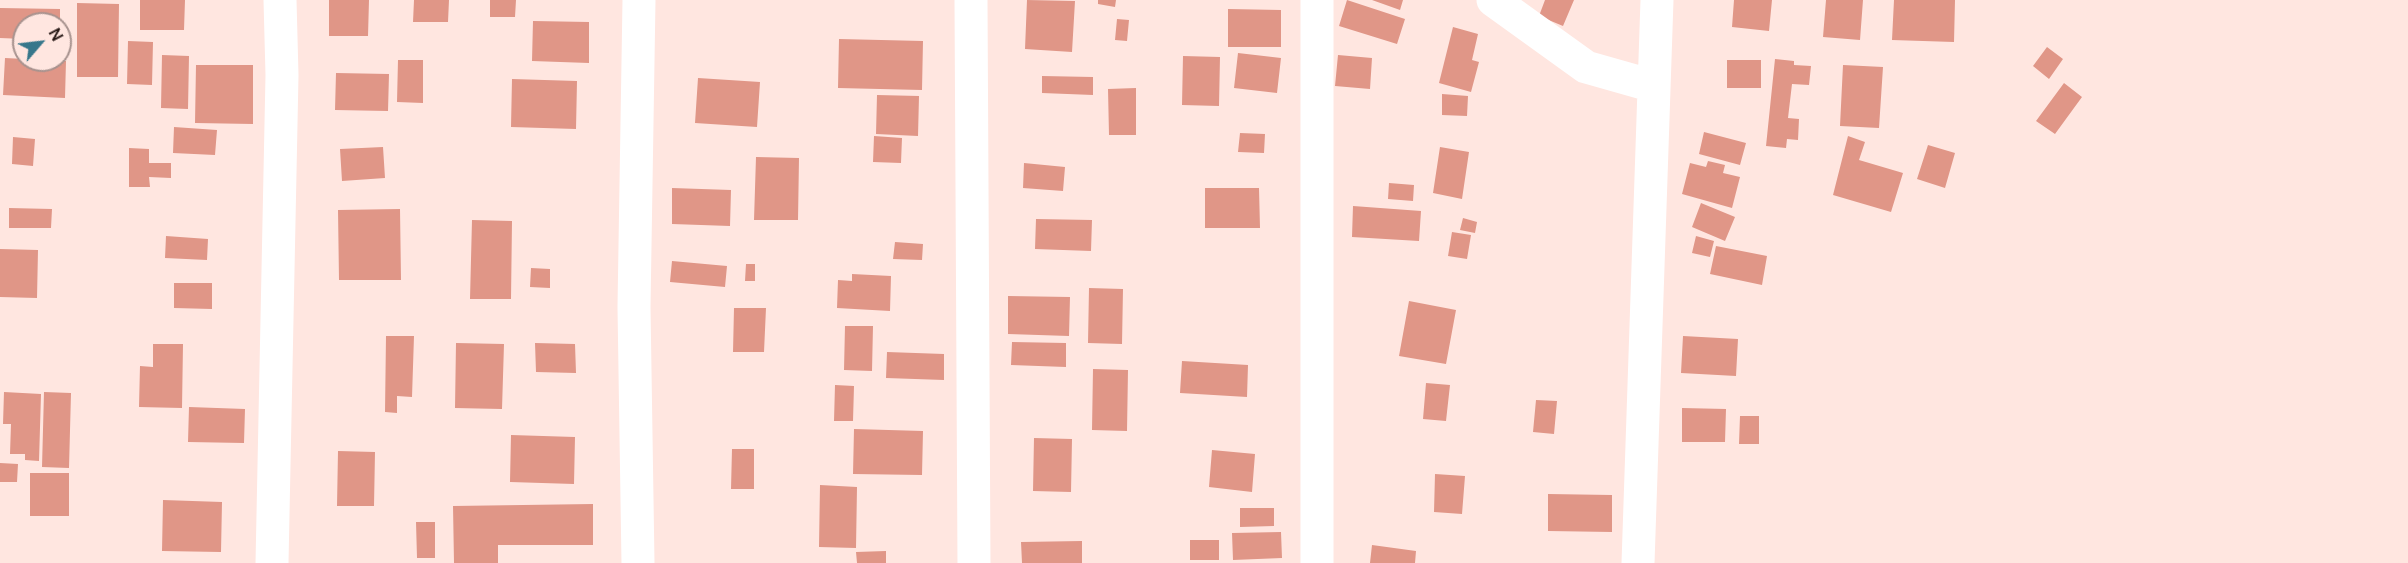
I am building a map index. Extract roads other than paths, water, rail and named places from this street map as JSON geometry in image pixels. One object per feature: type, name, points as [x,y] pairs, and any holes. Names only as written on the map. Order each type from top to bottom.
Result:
[{"type":"street","points":[[272,563],[282,75],[280,0]]},
{"type":"street","points":[[638,563],[634,307],[639,0]]},
{"type":"street","points":[[971,0],[974,563]]},
{"type":"street","points":[[1317,0],[1317,563]]},
{"type":"street","points":[[1493,0],[1586,67],[1653,86]]},
{"type":"street","points":[[1638,563],[1657,0]]}]
